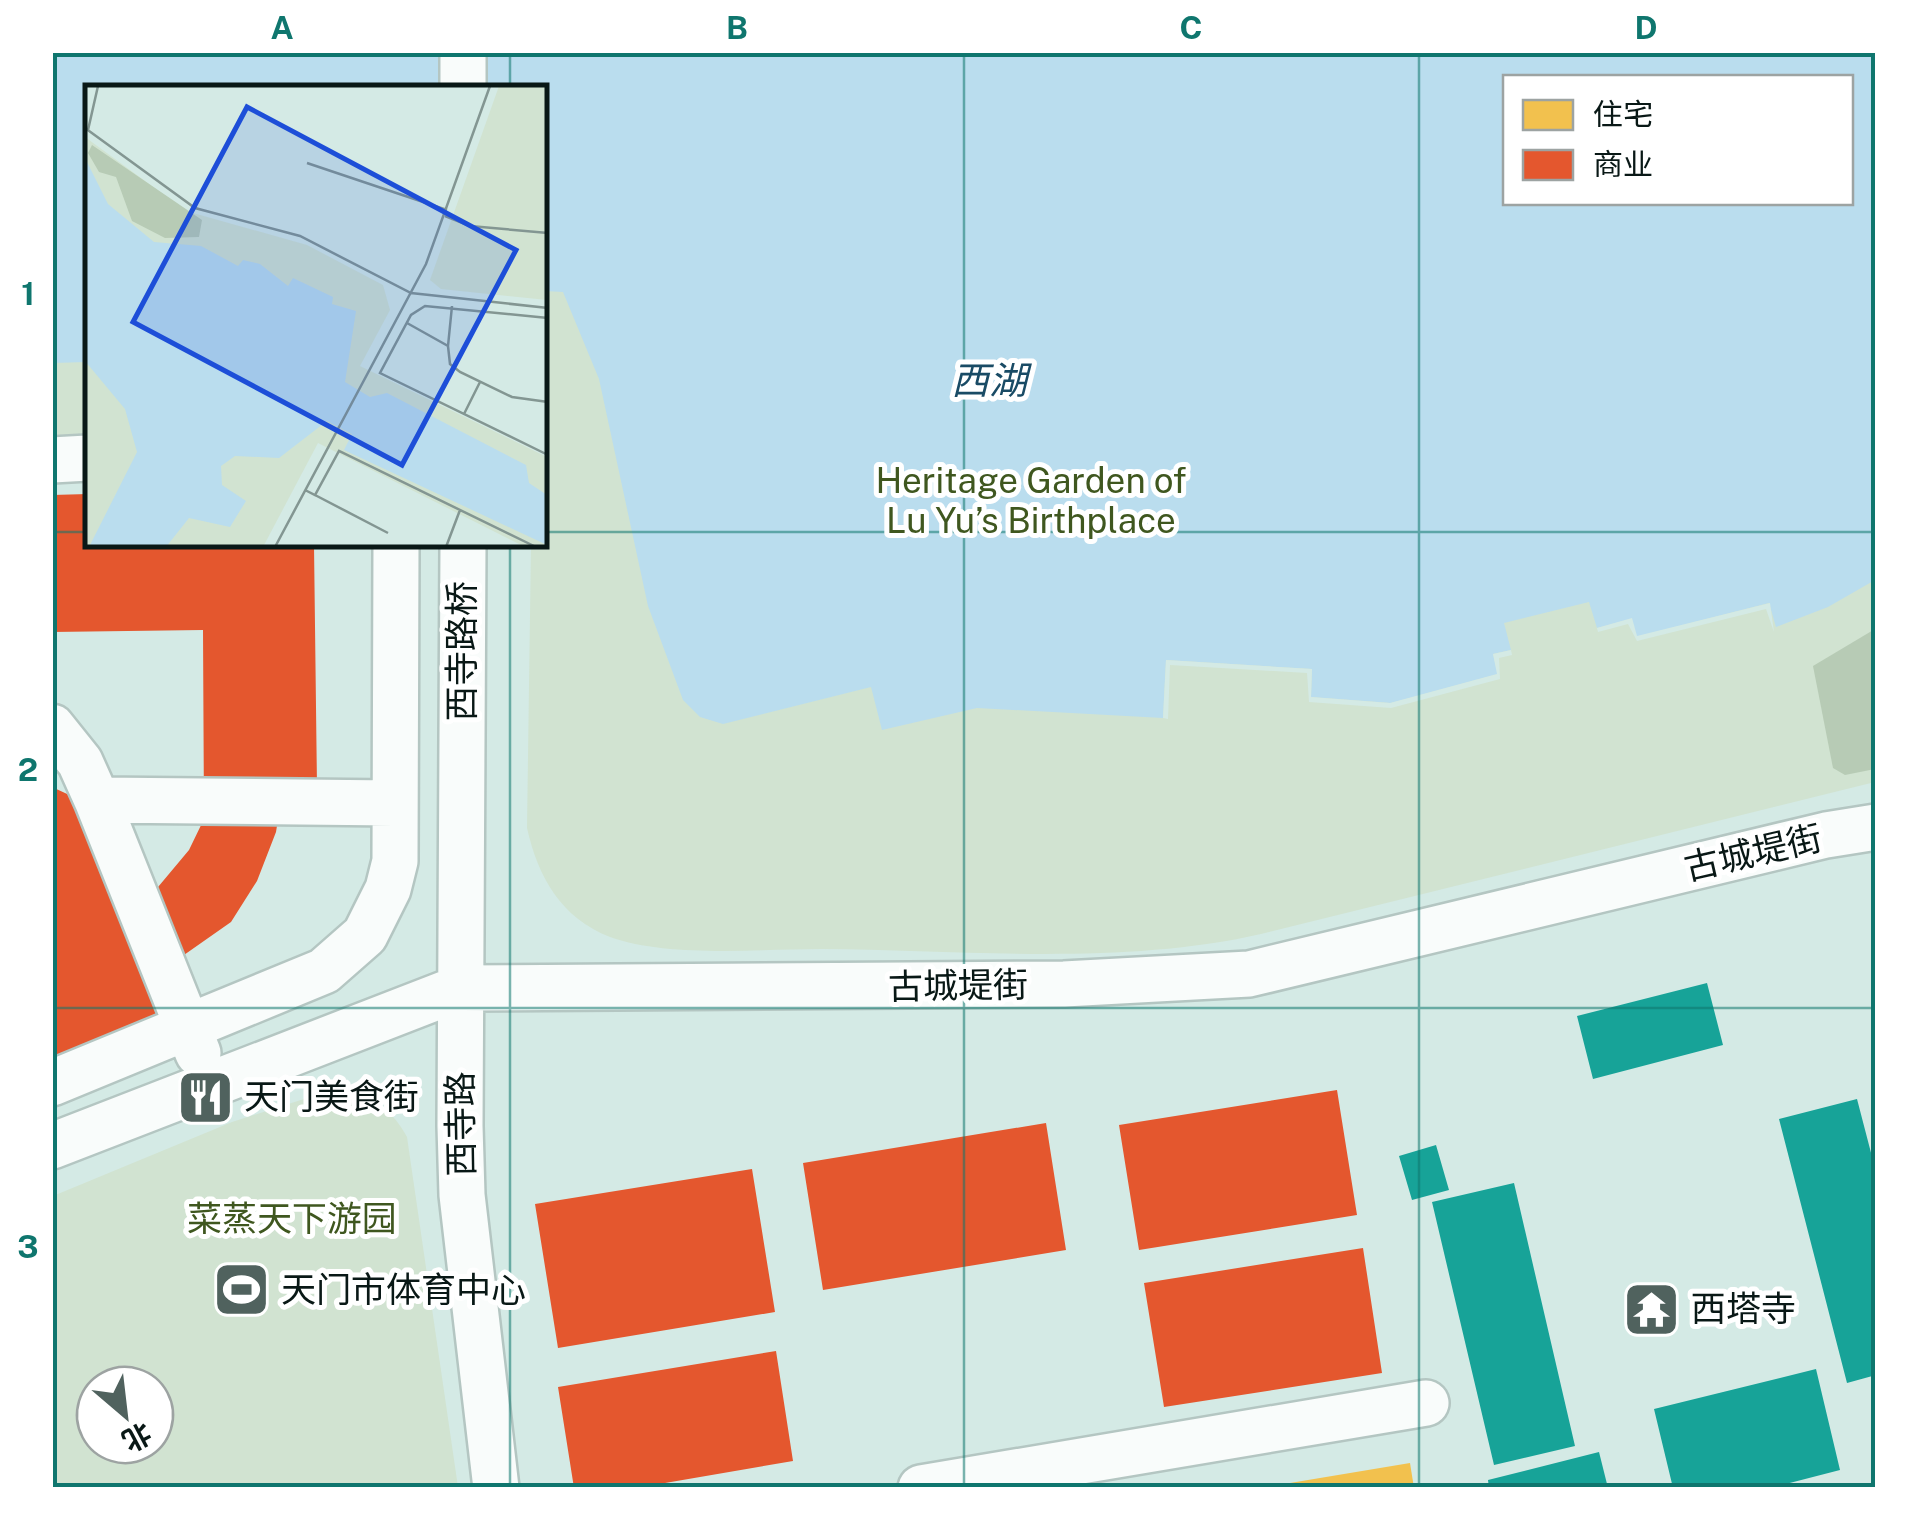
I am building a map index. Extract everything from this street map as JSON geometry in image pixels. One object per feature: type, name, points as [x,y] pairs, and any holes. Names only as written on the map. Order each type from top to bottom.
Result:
[{"type":"street","points":[[463,52],[463,85]]},
{"type":"street","points":[[52,460],[85,458]]},
{"type":"street","points":[[52,1083],[324,971],[365,935],[388,889],[395,861],[396,548]]},
{"type":"street","name":"西寺路桥","points":[[462,548],[462,758]]},
{"type":"street","points":[[52,727],[80,762],[97,800],[210,1083]]},
{"type":"street","name":"西寺路","points":[[462,758],[462,1196],[496,1488]]},
{"type":"street","points":[[97,800],[394,803]]},
{"type":"street","name":"古城堤街","points":[[52,1146],[460,988],[1064,984],[1249,974],[1826,835],[1876,827]]},
{"type":"street","points":[[921,1488],[1426,1403]]},
{"type":"green space","name":"西湖","points":[[52,53],[1875,53],[1875,782],[1261,934],[1208,944],[1098,953],[686,950],[633,944],[610,937],[578,919],[554,894],[538,863],[527,828],[531,548],[548,548],[548,85],[85,85],[85,441],[53,442]]},
{"type":"green space","points":[[1875,629],[1875,769],[1845,775],[1833,768],[1813,666]]},
{"type":"green space","name":"天门市体育中心","points":[[329,1091],[354,1095],[384,1109],[407,1137],[458,1487],[53,1487],[53,1196],[232,1122]]},
{"type":"water","name":"西湖","points":[[52,53],[1875,53],[1875,580],[1828,607],[1776,627],[1769,603],[1636,637],[1631,619],[1597,628],[1589,602],[1504,623],[1511,650],[1493,654],[1498,674],[1391,703],[1311,697],[1312,669],[1166,660],[1163,718],[977,708],[882,730],[871,687],[723,724],[700,717],[683,700],[648,606],[599,379],[563,292],[548,291],[548,85],[85,85],[85,362],[53,363]]},
{"type":"pier","points":[[1770,603],[1774,632],[1766,609],[1637,641],[1628,624],[1598,632],[1597,628],[1632,618],[1637,636]]},
{"type":"pier","points":[[1511,650],[1512,655],[1499,658],[1500,679],[1391,708],[1309,702],[1307,673],[1170,665],[1168,719],[1163,718],[1166,660],[1312,669],[1311,697],[1390,703],[1497,674],[1493,654]]},
{"type":"building: 住宅","points":[[1410,1463],[1414,1488],[1278,1488],[1278,1485]]},
{"type":"building: 商业","points":[[85,494],[85,548],[314,548],[317,787],[283,788],[276,832],[257,881],[231,922],[154,976],[170,1015],[52,1063],[52,787],[78,799],[148,899],[189,850],[204,819],[203,630],[52,632],[52,495]]},
{"type":"building: 商业","points":[[1337,1090],[1357,1215],[1139,1250],[1119,1125]]},
{"type":"building: 商业","points":[[1046,1123],[1066,1250],[823,1290],[803,1163]]},
{"type":"building: 商业","points":[[752,1169],[775,1312],[558,1348],[535,1204]]},
{"type":"building: 商业","points":[[1363,1248],[1382,1373],[1164,1407],[1144,1283]]},
{"type":"building: 商业","points":[[776,1351],[793,1461],[636,1488],[574,1488],[558,1387]]},
{"type":"building: 公共","points":[[1707,983],[1723,1045],[1593,1079],[1577,1016]]},
{"type":"building: 公共","points":[[1857,1099],[1876,1172],[1876,1375],[1847,1383],[1779,1119]]},
{"type":"building: 公共","points":[[1436,1145],[1449,1190],[1412,1200],[1399,1156]]},
{"type":"building: 公共","points":[[1514,1183],[1575,1446],[1494,1465],[1432,1202]]},
{"type":"building: 公共","points":[[1816,1369],[1840,1470],[1770,1488],[1673,1488],[1654,1409]]},
{"type":"building: 公共","points":[[1599,1452],[1608,1488],[1489,1488],[1488,1480]]},
{"type":"place","name":"天门美食街","points":[[205,1097]]},
{"type":"place","name":"天门市体育中心","points":[[242,1290]]},
{"type":"place","name":"西塔寺","points":[[1652,1309]]},
{"type":"park label","name":"Heritage Garden of Lu Yu’s Birthplace","points":[[1031,501]]},
{"type":"park label","name":"菜蒸天下游园","points":[[292,1219]]}]
